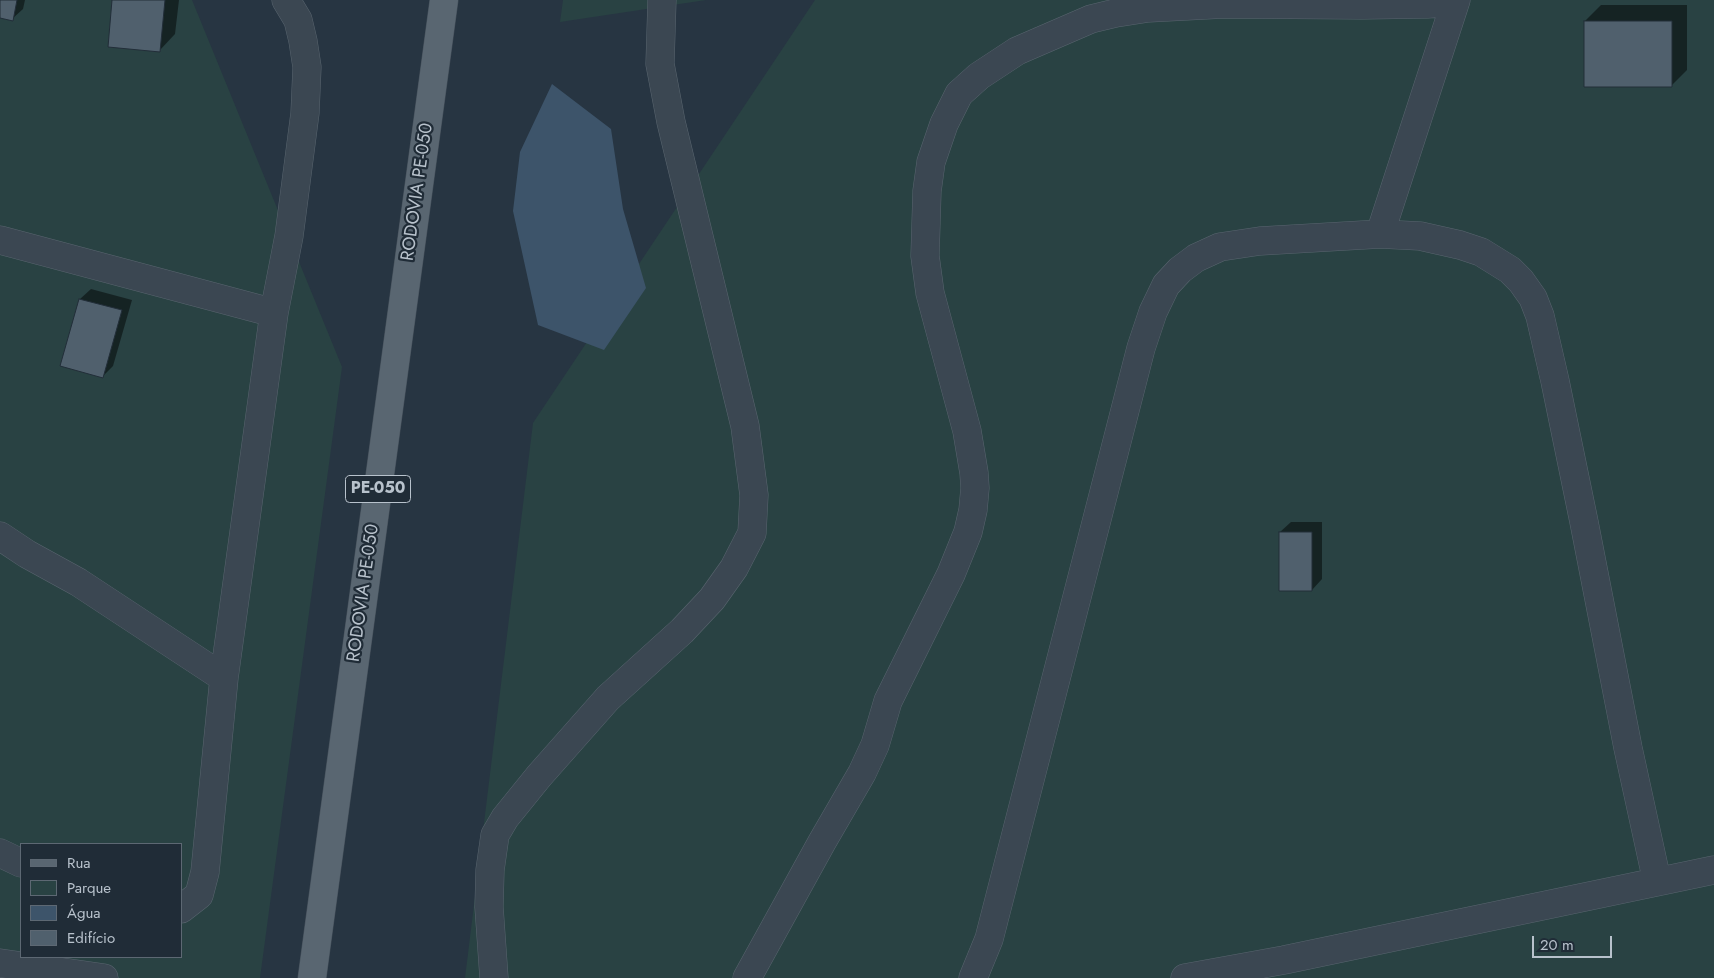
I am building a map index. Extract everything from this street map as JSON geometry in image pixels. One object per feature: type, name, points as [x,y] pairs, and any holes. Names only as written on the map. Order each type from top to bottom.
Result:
[{"type":"main road","name":"RODOVIA PE-050","points":[[312,978],[444,0]]},
{"type":"street","points":[[182,908],[199,895],[205,872],[224,678],[274,314],[289,236],[305,113],[307,67],[303,41],[298,20],[286,0]]},
{"type":"street","points":[[494,978],[489,907],[490,870],[495,836],[498,830],[505,818],[539,776],[608,698],[682,631],[712,598],[734,568],[752,533],[754,495],[745,426],[670,122],[660,64],[662,0]]},
{"type":"street","points":[[747,978],[862,773],[875,745],[888,701],[951,574],[968,532],[973,510],[974,473],[968,431],[930,293],[925,256],[927,191],[931,162],[944,124],[960,94],[978,76],[1017,51],[1091,19],[1116,13],[1148,8],[1224,4],[1362,5],[1427,4],[1456,1],[1380,234]]},
{"type":"street","points":[[973,978],[989,939],[1152,312],[1166,285],[1180,270],[1196,258],[1220,247],[1260,241],[1380,234],[1420,236],[1482,252],[1510,270],[1521,281],[1533,298],[1540,316],[1555,381],[1628,748],[1657,881]]},
{"type":"street","points":[[0,240],[274,314]]},
{"type":"street","points":[[0,536],[27,554],[78,582],[224,678]]},
{"type":"street","points":[[0,852],[20,862]]},
{"type":"street","points":[[1185,978],[1284,960],[1714,870]]},
{"type":"street","points":[[0,962],[104,978]]},
{"type":"green space","points":[[0,0],[192,0],[342,367],[260,978],[0,978]]},
{"type":"green space","points":[[563,0],[706,0],[560,22]]},
{"type":"green space","points":[[815,0],[1714,0],[1714,978],[465,978],[533,423]]},
{"type":"water","points":[[552,84],[611,129],[623,209],[646,288],[604,350],[538,325],[513,211],[520,152]]},
{"type":"building","points":[[0,0],[17,0],[13,21],[0,18]]},
{"type":"building","points":[[112,0],[165,0],[160,52],[108,47]]},
{"type":"building","points":[[1584,21],[1672,21],[1672,87],[1584,87]]},
{"type":"building","points":[[79,299],[122,310],[103,378],[60,366]]},
{"type":"building","points":[[1279,532],[1312,532],[1312,591],[1279,591]]}]
